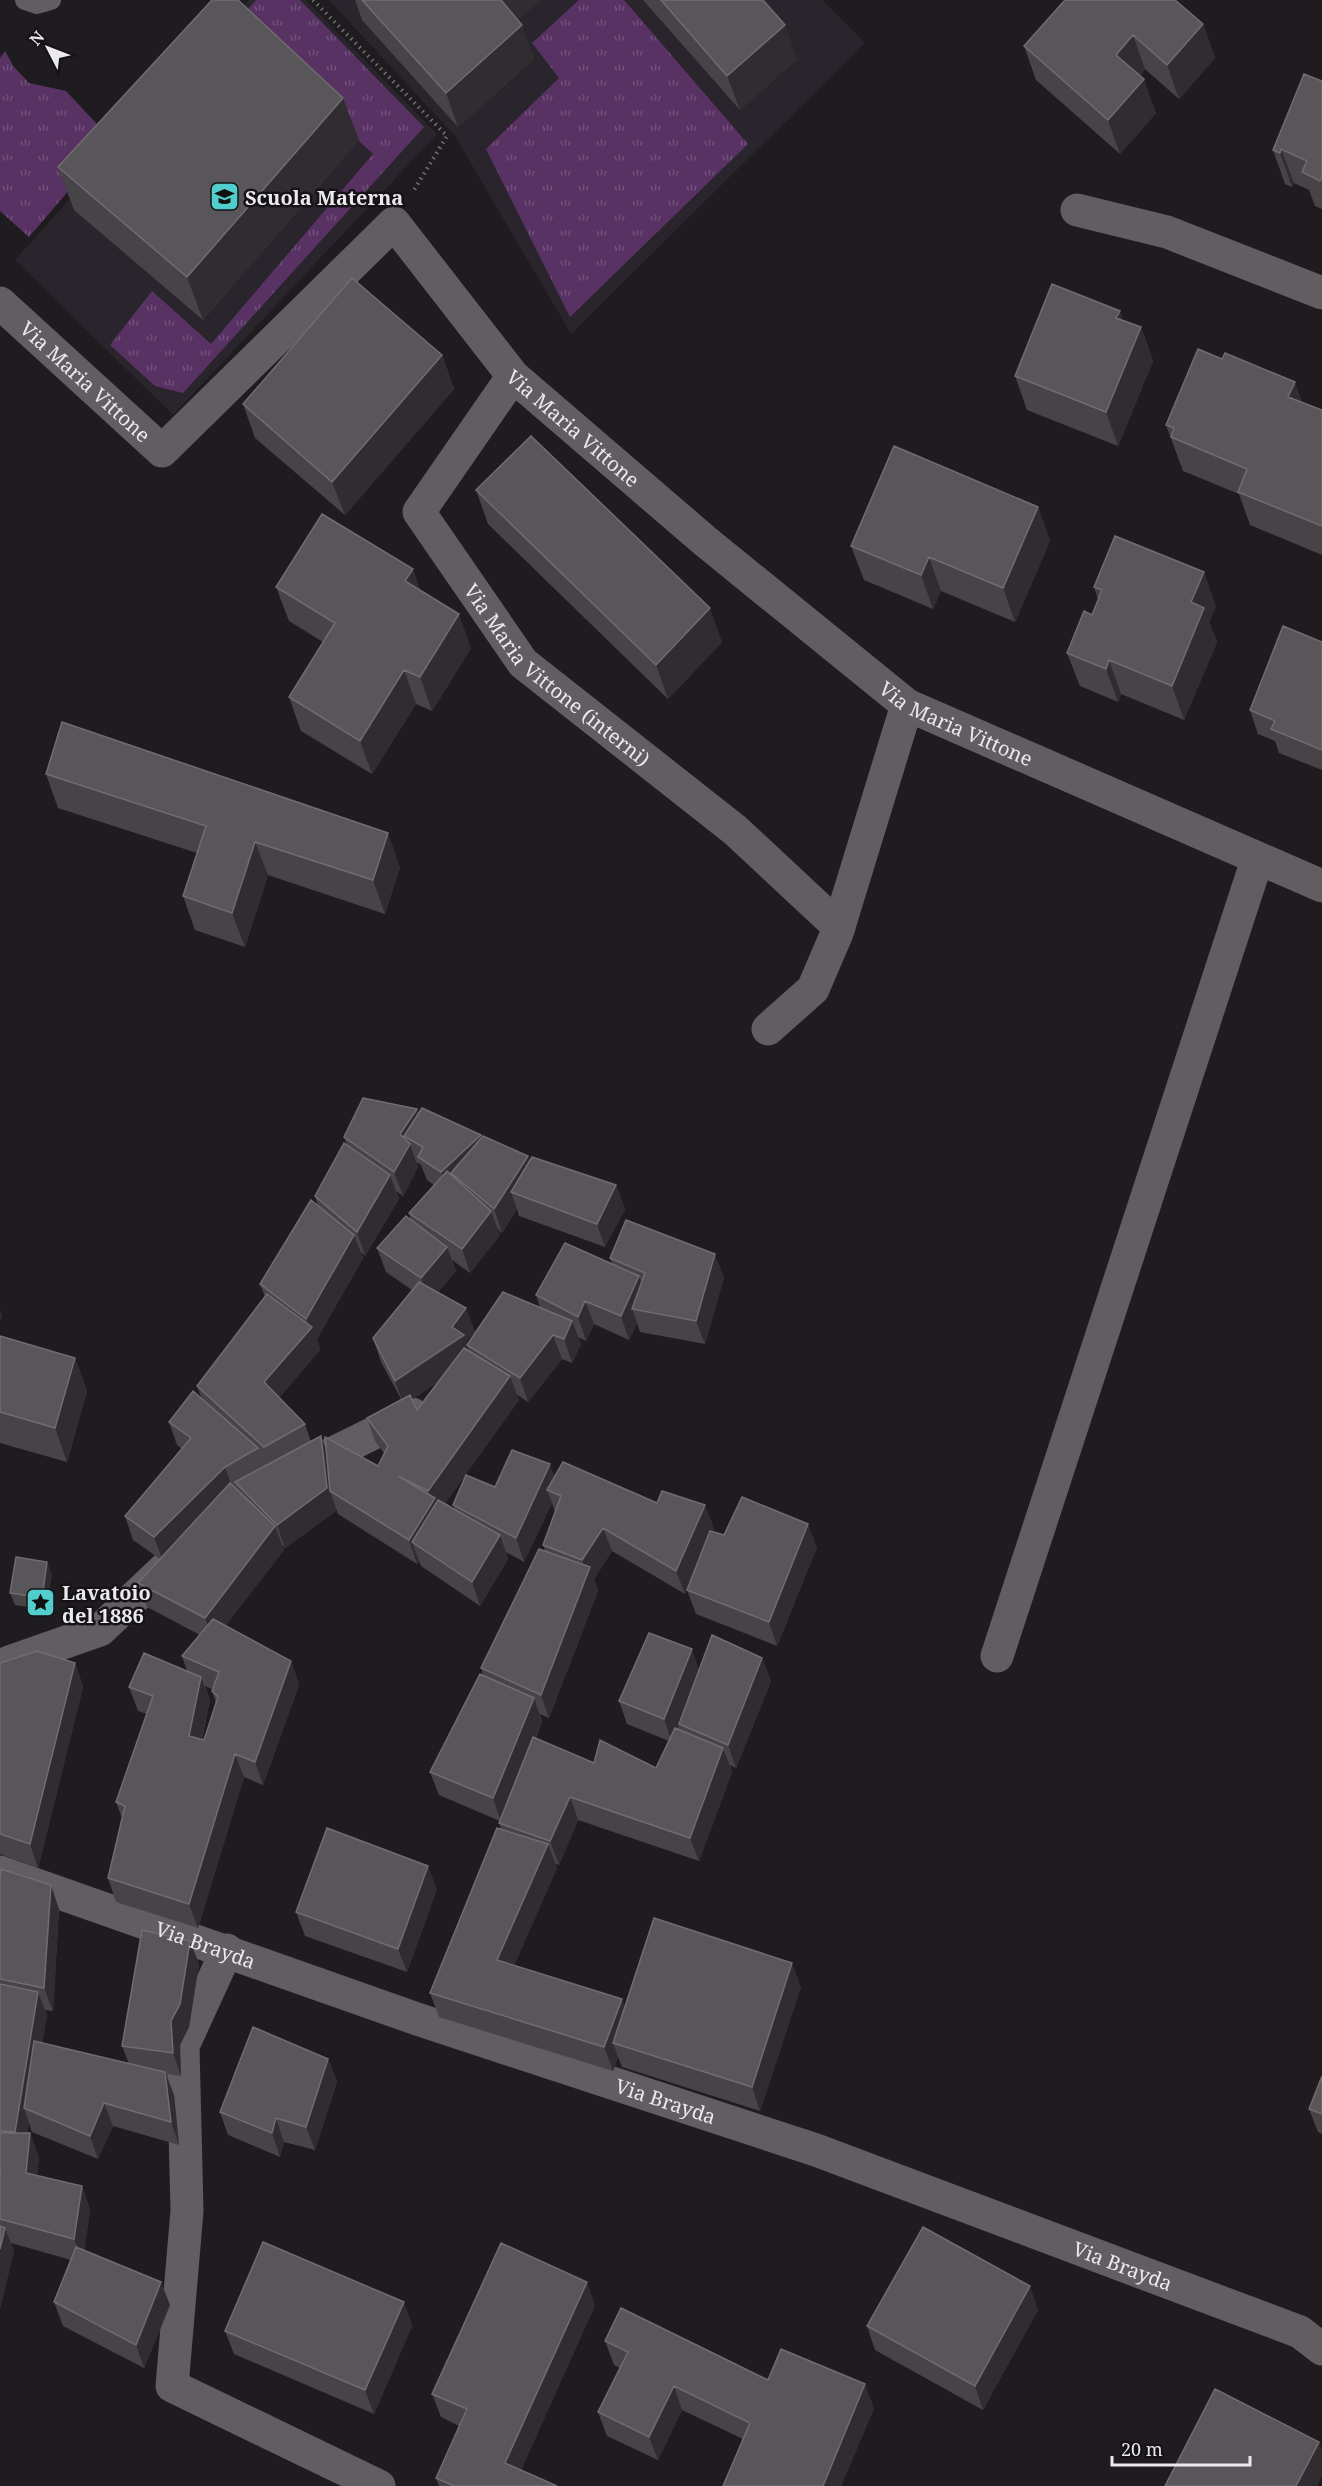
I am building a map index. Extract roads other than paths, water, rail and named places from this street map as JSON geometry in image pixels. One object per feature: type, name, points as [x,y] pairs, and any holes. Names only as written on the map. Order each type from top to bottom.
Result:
[{"type":"street","points":[[1077,210],[1167,232],[1322,293]]},
{"type":"street","name":"Via Maria Vittone","points":[[0,303],[162,451],[394,222],[513,376],[705,541],[907,705],[1257,860],[1322,886]]},
{"type":"street","name":"Via Maria Vittone (interni)","points":[[513,376],[419,512],[523,663],[735,830],[839,927]]},
{"type":"street","points":[[768,1029],[813,989],[839,927],[907,705]]},
{"type":"street","points":[[997,1656],[1257,860]]},
{"type":"street","points":[[282,1478],[419,1411]]},
{"type":"street","points":[[0,1689],[9,1662],[100,1630],[199,1537]]},
{"type":"street","name":"Via Brayda","points":[[0,1872],[420,2019],[816,2150],[1315,2338]]},
{"type":"street","points":[[227,1950],[183,2046],[187,2211],[172,2386],[379,2486]]},
{"type":"street","points":[[420,2019],[435,1987]]},
{"type":"lane","points":[[25,0],[37,4],[51,0]]},
{"type":"place","name":"Scuola Materna","points":[[224,197]]},
{"type":"place","name":"Lavatoio del 1886","points":[[41,1603]]}]
